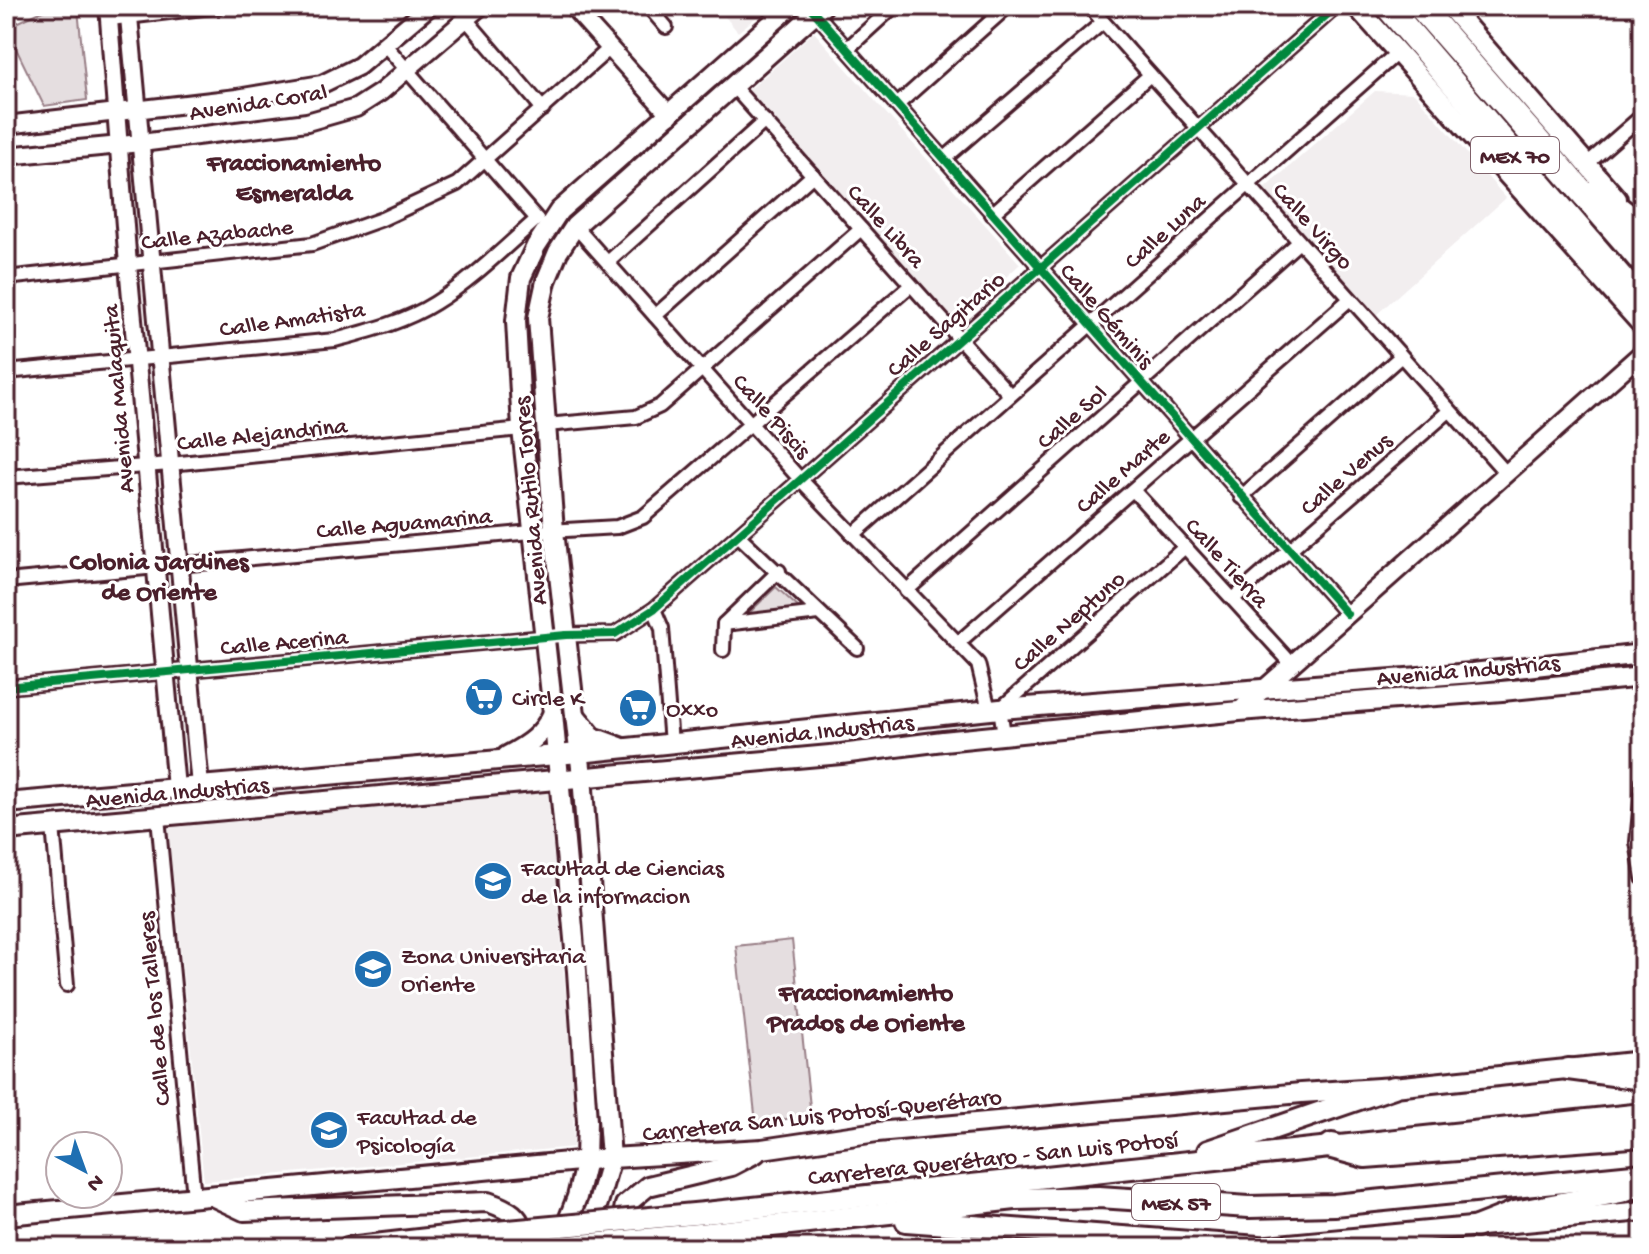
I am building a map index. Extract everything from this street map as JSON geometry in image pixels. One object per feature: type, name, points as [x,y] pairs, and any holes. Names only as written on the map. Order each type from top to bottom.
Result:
[{"type":"highway","points":[[1379,6],[1403,41],[1490,142],[1504,170]]},
{"type":"highway","name":"MEX 70","points":[[1387,6],[1643,304]]},
{"type":"highway","name":"MEX 70","points":[[1420,6],[1643,262]]},
{"type":"highway","points":[[1547,153],[1643,228]]},
{"type":"highway","points":[[1568,1069],[1643,1079]]},
{"type":"highway","points":[[1166,1165],[1394,1087]]},
{"type":"highway","name":"Carretera Querétaro - San Luis Potosí","points":[[549,1248],[707,1223],[1166,1165],[1643,1114]]},
{"type":"highway","points":[[1332,1146],[1365,1155],[1643,1134]]},
{"type":"highway","name":"Carretera Querétaro - San Luis Potosí","points":[[348,1248],[463,1235],[854,1217],[1015,1199],[1099,1197],[1249,1207],[1334,1205],[1643,1174]]},
{"type":"highway","points":[[1476,1227],[1514,1212],[1621,1192],[1643,1183]]},
{"type":"highway","points":[[854,1217],[1252,1247]]},
{"type":"main road","name":"Avenida Rutilo Torres","points":[[558,1248],[577,1197],[586,1160],[587,1121],[577,971],[553,713],[522,429],[516,321],[521,278],[544,221],[670,115],[791,6]]},
{"type":"main road","points":[[1356,6],[1643,326]]},
{"type":"main road","points":[[1449,6],[1643,228]]},
{"type":"main road","name":"Avenida Rutilo Torres","points":[[579,1248],[598,1203],[611,1158],[582,776],[554,531],[538,318],[546,281],[558,252],[575,226],[816,8]]},
{"type":"main road","name":"Avenida Industrias","points":[[6,803],[579,753],[994,710],[1534,667],[1643,654]]},
{"type":"main road","points":[[1485,692],[1495,678],[1534,667]]},
{"type":"main road","name":"Avenida Industrias","points":[[6,830],[841,754],[1239,711],[1643,677]]},
{"type":"main road","points":[[1206,692],[1207,714]]},
{"type":"main road","points":[[500,760],[537,737],[546,729],[553,713]]},
{"type":"main road","points":[[575,715],[593,737],[623,748]]},
{"type":"main road","name":"Carretera San Luis Potosí-Querétaro","points":[[6,1215],[586,1160],[762,1149],[877,1132],[1394,1087],[1643,1061]]},
{"type":"main road","points":[[626,1248],[619,1233],[625,1205],[648,1186],[731,1166],[762,1149]]},
{"type":"main road","points":[[202,1196],[244,1211],[488,1202],[511,1211],[521,1225],[525,1248]]},
{"type":"main road","points":[[1252,1247],[1643,1211]]},
{"type":"street","points":[[109,12],[220,6]]},
{"type":"street","name":"Avenida Coral","points":[[6,125],[237,98],[322,84],[359,66],[430,6]]},
{"type":"street","name":"Avenida Coral","points":[[6,156],[307,122],[356,108],[381,92],[481,6]]},
{"type":"street","points":[[572,6],[670,115]]},
{"type":"street","points":[[648,6],[666,27]]},
{"type":"street","points":[[847,49],[894,6]]},
{"type":"street","points":[[897,105],[1008,6]]},
{"type":"street","name":"Calle Virgo","points":[[1089,6],[1506,473]]},
{"type":"street","name":"Calle Sagitario","points":[[566,635],[615,634],[654,609],[1337,6]]},
{"type":"street","name":"Calle Géminis","points":[[816,8],[847,49],[1347,614]]},
{"type":"street","name":"Avenida Malaquita","points":[[128,11],[200,786]]},
{"type":"street","name":"Avenida Malaquita","points":[[109,12],[128,265],[176,788]]},
{"type":"street","points":[[466,19],[543,109]]},
{"type":"street","points":[[944,159],[1103,22]]},
{"type":"street","points":[[385,45],[485,160],[544,221]]},
{"type":"street","name":"Calle Azabache","points":[[6,278],[312,244],[419,204],[457,184],[610,48]]},
{"type":"street","name":"Calle Luna","points":[[853,535],[1397,53]]},
{"type":"street","points":[[992,214],[1150,75]]},
{"type":"street","name":"Calle Libra","points":[[732,85],[1010,395]]},
{"type":"street","points":[[1587,164],[1643,115]]},
{"type":"street","points":[[608,262],[765,121]]},
{"type":"street","points":[[655,316],[813,175]]},
{"type":"street","name":"Calle Amatista","points":[[6,372],[335,340],[385,326],[433,304],[544,221]]},
{"type":"street","name":"Calle Piscis","points":[[575,226],[799,478],[959,642],[978,664],[994,710]]},
{"type":"street","points":[[546,425],[636,417],[660,406],[861,229]]},
{"type":"street","name":"Calle Sol","points":[[906,591],[1299,242]]},
{"type":"street","name":"Calle Aguamarina","points":[[6,581],[532,532],[617,527],[643,517],[911,285]]},
{"type":"street","name":"Calle Marte","points":[[959,642],[1350,299]]},
{"type":"street","points":[[1239,711],[1643,352]]},
{"type":"street","points":[[1241,497],[1400,357]]},
{"type":"street","name":"Calle Venus","points":[[1233,599],[1449,411]]},
{"type":"street","name":"Calle Alejandrina","points":[[6,477],[522,429]]},
{"type":"street","name":"Calle Tierra","points":[[1133,490],[1291,663]]},
{"type":"street","points":[[738,535],[857,648]]},
{"type":"street","name":"Calle Neptuno","points":[[994,710],[1185,547]]},
{"type":"street","points":[[723,650],[724,624],[779,571]]},
{"type":"street","points":[[654,609],[662,628],[671,744]]},
{"type":"street","points":[[724,624],[819,613]]},
{"type":"street","name":"Calle Acerina","points":[[6,687],[566,635]]},
{"type":"street","points":[[994,710],[1004,734]]},
{"type":"street","points":[[1643,781],[1637,842],[1643,878]]},
{"type":"street","name":"Calle de los Talleres","points":[[158,817],[202,1196]]},
{"type":"street","points":[[53,826],[67,985]]},
{"type":"shaded area","points":[[53,6],[78,9],[87,100],[44,106],[6,28]]},
{"type":"shaded area","points":[[716,6],[770,6],[738,32]]},
{"type":"shaded area","points":[[814,32],[1020,264],[951,328],[747,92]]},
{"type":"shaded area","points":[[1375,91],[1414,93],[1506,198],[1376,315],[1264,189]]},
{"type":"shaded area","points":[[776,587],[799,608],[746,616]]},
{"type":"shaded area","name":"Zona Universitaria Oriente","points":[[548,791],[574,1090],[573,1147],[204,1181],[168,824]]},
{"type":"shaded area","points":[[792,940],[811,1116],[756,1123],[736,946]]},
{"type":"cycle path","points":[[809,6],[1347,614]]},
{"type":"cycle path","points":[[6,687],[566,635],[615,634],[654,609],[1337,6]]},
{"type":"place","name":"Circle K","points":[[484,697]]},
{"type":"place","name":"Oxxo","points":[[638,708]]},
{"type":"place","name":"Facultad de Ciencias de la informacion","points":[[493,881]]},
{"type":"place","name":"Zona Universitaria Oriente","points":[[373,969]]},
{"type":"place","name":"Facultad de Psicología","points":[[329,1130]]},
{"type":"district","name":"Fraccionamiento Esmeralda","points":[[294,176]]},
{"type":"district","name":"Colonia Jardines de Oriente","points":[[159,575]]},
{"type":"district","name":"Fraccionamiento Prados de Oriente","points":[[866,1006]]}]
